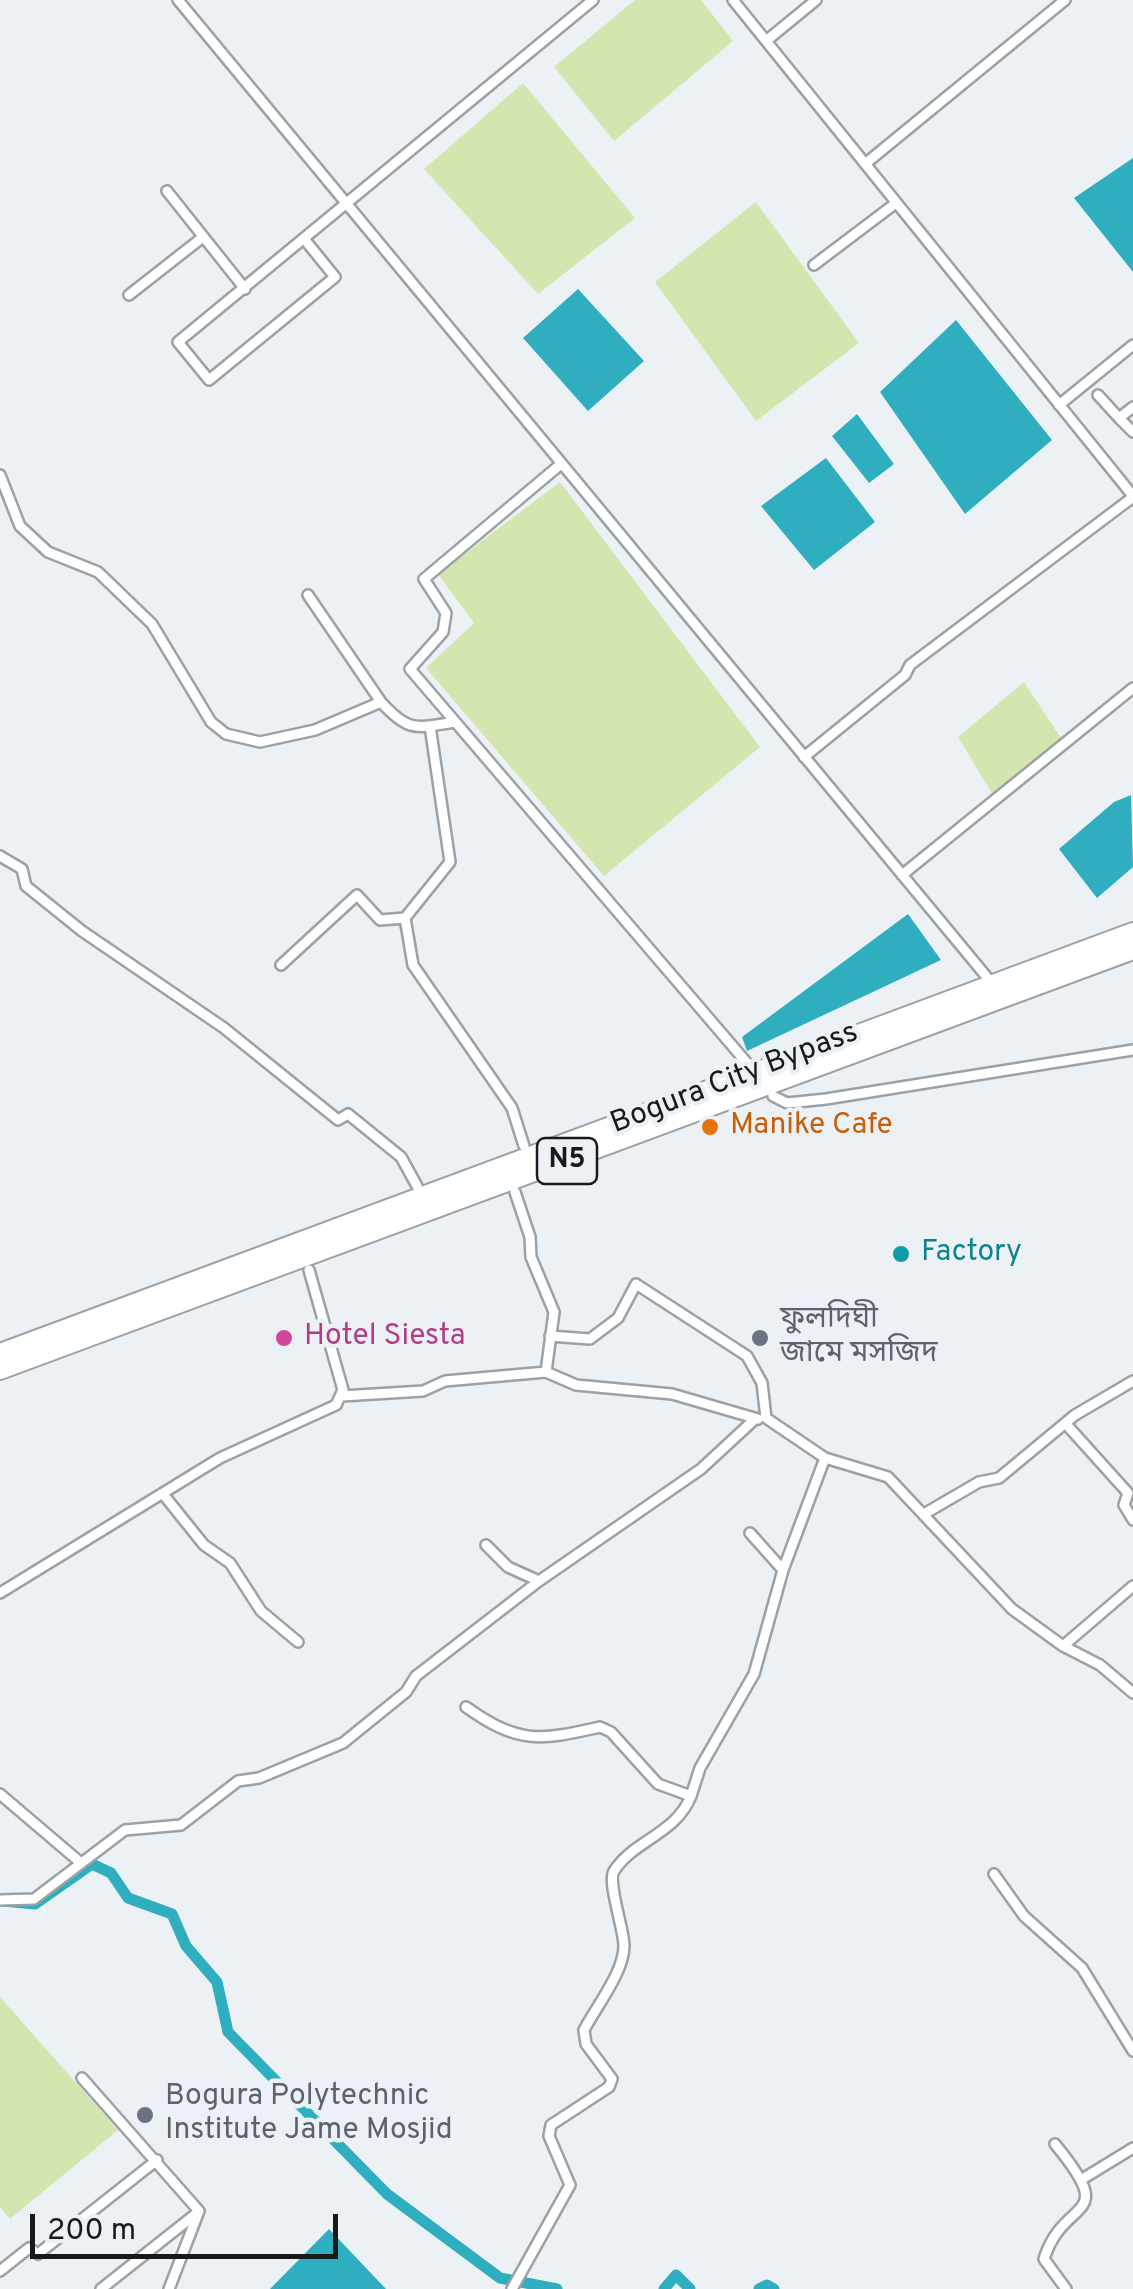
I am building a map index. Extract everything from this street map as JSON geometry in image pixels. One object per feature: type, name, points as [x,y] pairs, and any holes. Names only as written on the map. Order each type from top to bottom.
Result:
[{"type":"highway","name":"Bogura City Bypass","points":[[0,1353],[1133,932]]},
{"type":"highway","name":"Bogura City Bypass","points":[[0,1370],[1133,950]]},
{"type":"street","points":[[178,0],[986,976]]},
{"type":"street","points":[[305,240],[335,277],[209,380],[178,342],[593,0]]},
{"type":"street","points":[[733,0],[1133,497],[910,665],[905,674],[804,757]]},
{"type":"street","points":[[766,41],[816,0]]},
{"type":"street","points":[[866,164],[1065,0]]},
{"type":"street","points":[[167,191],[244,289]]},
{"type":"street","points":[[814,266],[896,203]]},
{"type":"street","points":[[129,295],[204,237]]},
{"type":"street","points":[[1059,404],[1133,345]]},
{"type":"street","points":[[1098,395],[1133,432]]},
{"type":"street","points":[[1119,418],[1133,407]]},
{"type":"street","points":[[561,464],[424,579],[446,614],[443,632],[410,669],[747,1064]]},
{"type":"street","points":[[0,475],[20,526],[48,552],[98,572],[152,624],[211,722],[226,734],[260,742],[315,730],[381,702]]},
{"type":"street","points":[[308,595],[398,722],[416,728],[455,722]]},
{"type":"street","points":[[902,875],[1133,688]]},
{"type":"street","points":[[430,726],[450,862],[406,918],[412,965],[512,1108],[524,1146]]},
{"type":"street","points":[[0,856],[22,869],[26,886],[82,931],[224,1028],[338,1120],[348,1114],[402,1157],[416,1186]]},
{"type":"street","points":[[282,965],[357,896],[380,920],[406,918]]},
{"type":"street","points":[[773,1096],[788,1104],[1133,1050]]},
{"type":"street","points":[[515,1192],[530,1237],[531,1257],[554,1312],[546,1372]]},
{"type":"street","points":[[0,1593],[220,1458],[336,1405],[342,1396],[309,1270]]},
{"type":"street","points":[[2,1898],[34,1900],[125,1830],[181,1825],[238,1781],[259,1778],[343,1744],[406,1692],[416,1676],[539,1581],[700,1469],[760,1419],[762,1383],[748,1356],[636,1284],[618,1318],[590,1340],[550,1336]]},
{"type":"street","points":[[342,1396],[422,1392],[445,1381],[546,1372],[576,1385],[672,1394],[760,1419],[825,1458],[888,1477],[1012,1609],[1063,1646],[1100,1664],[1133,1693]]},
{"type":"street","points":[[924,1514],[979,1482],[999,1478],[1066,1423],[1133,1381]]},
{"type":"street","points":[[1066,1423],[1128,1493],[1124,1505],[1133,1520]]},
{"type":"street","points":[[512,2289],[570,2186],[549,2136],[551,2126],[612,2080],[586,2044],[584,2030],[624,1952],[623,1922],[610,1881],[615,1869],[672,1825],[754,1674],[783,1570],[825,1458]]},
{"type":"street","points":[[163,1494],[204,1544],[230,1563],[260,1611],[298,1642]]},
{"type":"street","points":[[750,1533],[783,1570]]},
{"type":"street","points":[[486,1545],[508,1568],[539,1581]]},
{"type":"street","points":[[1063,1646],[1133,1586]]},
{"type":"street","points":[[466,1707],[490,1724],[527,1740],[600,1727],[611,1732],[658,1784],[691,1796]]},
{"type":"street","points":[[0,1794],[81,1863]]},
{"type":"street","points":[[994,1874],[1024,1916],[1082,1968],[1133,2051]]},
{"type":"street","points":[[82,2078],[198,2211]]},
{"type":"street","points":[[1055,2144],[1084,2178],[1086,2198],[1044,2259],[1066,2289]]},
{"type":"street","points":[[1084,2178],[1133,2148]]},
{"type":"street","points":[[0,2272],[29,2248],[38,2254],[157,2160]]},
{"type":"street","points":[[101,2289],[198,2211]]},
{"type":"street","points":[[169,2289],[198,2211]]},
{"type":"green space","points":[[635,0],[701,0],[733,41],[614,141],[554,67]]},
{"type":"green space","points":[[523,83],[635,218],[538,294],[424,169]]},
{"type":"green space","points":[[756,202],[859,343],[756,421],[655,282]]},
{"type":"green space","points":[[560,482],[760,747],[604,876],[426,668],[474,623],[438,574]]},
{"type":"green space","points":[[1024,682],[1063,741],[993,795],[958,737]]},
{"type":"green space","points":[[0,1997],[118,2130],[10,2219],[0,2207]]},
{"type":"water","points":[[1133,158],[1133,272],[1074,198]]},
{"type":"water","points":[[578,289],[644,361],[588,411],[523,338]]},
{"type":"water","points":[[956,320],[1052,440],[965,514],[880,392]]},
{"type":"water","points":[[857,414],[894,464],[869,483],[832,436]]},
{"type":"water","points":[[826,458],[875,522],[814,570],[761,506]]},
{"type":"water","points":[[1131,795],[1133,867],[1097,898],[1059,849],[1114,802]]},
{"type":"water","points":[[908,914],[941,960],[747,1051],[742,1037]]},
{"type":"water","points":[[329,2229],[386,2289],[270,2289]]},
{"type":"waterway","points":[[3,1901],[35,1904],[92,1864],[111,1873],[128,1898],[172,1914],[186,1946],[217,1982],[228,2032],[387,2194],[500,2278],[557,2289]]},
{"type":"waterway","points":[[664,2289],[676,2275],[690,2289]]},
{"type":"waterway","points":[[759,2289],[767,2285],[774,2289]]},
{"type":"place","name":"Manike Cafe","points":[[710,1127]]},
{"type":"place","name":"Factory","points":[[901,1254]]},
{"type":"place","name":"Hotel Siesta","points":[[284,1338]]},
{"type":"place","name":"ফুলদিঘী জামে মসজিদ","points":[[760,1338]]},
{"type":"place","name":"Bogura Polytechnic Institute Jame Mosjid","points":[[145,2115]]}]
